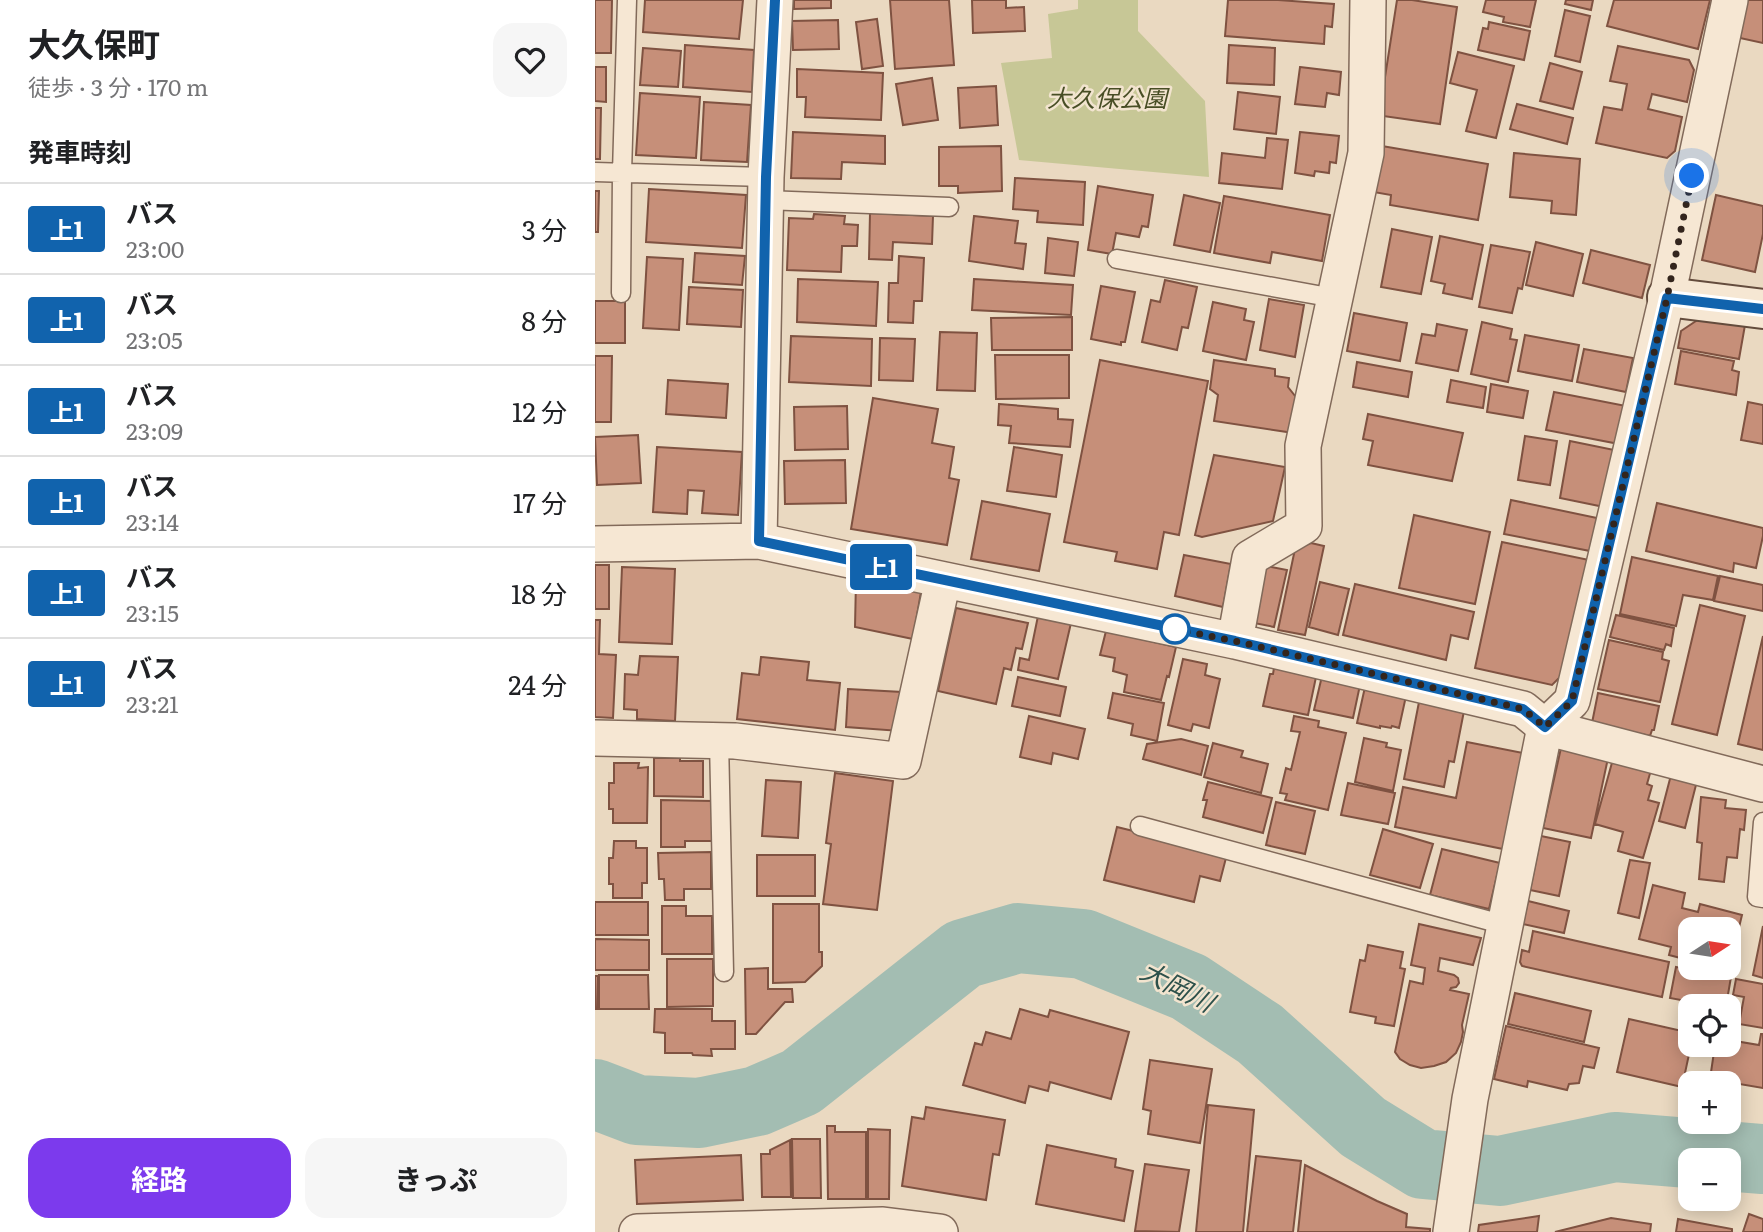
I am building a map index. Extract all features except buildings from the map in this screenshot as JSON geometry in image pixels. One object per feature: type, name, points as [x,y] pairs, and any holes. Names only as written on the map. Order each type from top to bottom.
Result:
[{"type":"street","points":[[759,541],[765,188],[775,0]]},
{"type":"street","points":[[1235,641],[1250,558],[1304,526],[1303,446],[1366,153],[1368,0]]},
{"type":"street","points":[[1451,1226],[1470,1099],[1545,727],[1572,701],[1667,298],[1730,0]]},
{"type":"street","points":[[1667,298],[1763,309]]},
{"type":"street","points":[[595,544],[759,541],[1235,641],[1523,709],[1545,727],[1763,785]]},
{"type":"street","points":[[595,738],[735,741],[903,761],[943,580]]},
{"type":"street","points":[[637,1232],[883,1225],[940,1232]]},
{"type":"lane","points":[[621,293],[621,173],[627,0]]},
{"type":"lane","points":[[595,172],[949,208]]},
{"type":"lane","points":[[1117,259],[1334,298]]},
{"type":"lane","points":[[719,740],[724,972]]},
{"type":"lane","points":[[1763,822],[1757,897],[1763,898]]},
{"type":"lane","points":[[1140,826],[1505,925]]},
{"type":"green space","name":"大久保公園","points":[[1078,0],[1138,0],[1138,31],[1205,101],[1209,177],[1019,160],[1001,63],[1052,58],[1048,14],[1078,9]]},
{"type":"waterway","name":"大岡川","points":[[595,1094],[637,1110],[699,1113],[757,1101],[801,1082],[963,954],[1018,938],[1083,944],[1189,987],[1260,1034],[1363,1127],[1423,1164],[1500,1171],[1615,1147],[1763,1159]]},
{"type":"bus line","name":"上1","points":[[775,0],[766,177],[759,541],[1235,641],[1523,709],[1545,727],[1572,701],[1667,298],[1763,309]]},
{"type":"route","points":[[1175,629],[1523,709],[1545,727],[1572,701],[1667,298],[1692,176]]}]
